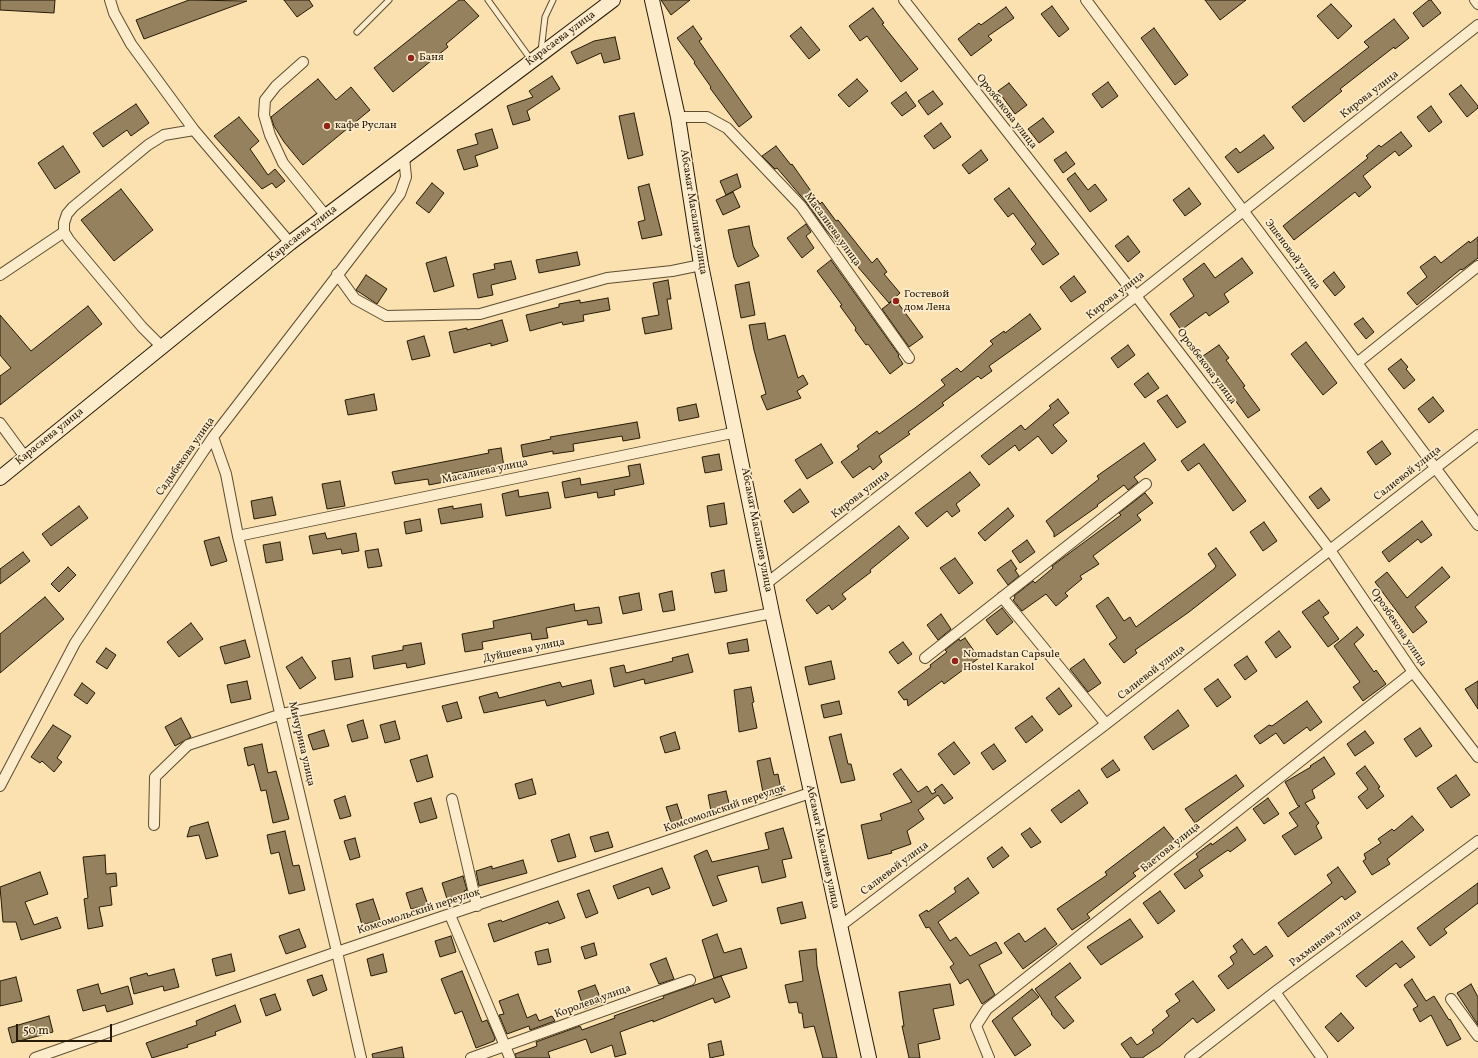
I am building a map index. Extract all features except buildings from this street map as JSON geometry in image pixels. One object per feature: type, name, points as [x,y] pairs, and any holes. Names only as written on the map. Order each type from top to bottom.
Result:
[{"type":"street","points":[[110,0],[114,13],[131,44],[194,130],[290,243]]},
{"type":"street","name":"Абсамат Масалиев улица","points":[[652,0],[678,117],[701,265],[737,432],[772,613],[839,927],[869,1058]]},
{"type":"street","name":"Орозбекова улица","points":[[904,0],[1136,296],[1330,550],[1413,672],[1478,757]]},
{"type":"street","name":"Эшеновой улица","points":[[1086,0],[1478,525]]},
{"type":"street","points":[[1475,0],[1478,4]]},
{"type":"street","name":"Карасаева улица","points":[[0,478],[290,243],[536,57],[606,2]]},
{"type":"street","name":"Кирова улица","points":[[767,583],[1136,296],[1478,25]]},
{"type":"street","points":[[303,62],[276,86],[265,100],[264,115],[270,135],[284,163],[326,216]]},
{"type":"street","name":"Масалиева улица","points":[[678,117],[707,117],[726,128],[796,201],[909,358]]},
{"type":"street","points":[[0,275],[64,232],[67,214],[73,207],[148,145],[164,135],[194,130]]},
{"type":"street","name":"Садыбекова улица","points":[[0,786],[74,643],[213,437],[400,194],[406,177],[404,156]]},
{"type":"street","points":[[64,232],[100,278],[162,347]]},
{"type":"street","points":[[337,274],[355,299],[386,316],[480,314],[608,278],[672,271],[701,265]]},
{"type":"street","points":[[1357,363],[1478,266]]},
{"type":"street","points":[[0,423],[26,457]]},
{"type":"street","name":"Масалиева улица","points":[[238,536],[737,432]]},
{"type":"street","name":"Салиевой улица","points":[[839,927],[1106,724],[1478,435]]},
{"type":"street","name":"Мичурина улица","points":[[213,437],[226,474],[238,536],[282,714],[338,952],[361,1058]]},
{"type":"street","points":[[925,658],[1146,484]]},
{"type":"street","points":[[1002,597],[1106,724]]},
{"type":"street","name":"Дуйшеева улица","points":[[154,825],[155,777],[188,745],[282,714],[772,613]]},
{"type":"street","name":"Баетова улица","points":[[989,1058],[976,1026],[987,1009],[1413,672]]},
{"type":"street","name":"Комсомольский переулок","points":[[35,1058],[338,952],[810,793]]},
{"type":"street","points":[[452,799],[477,906]]},
{"type":"street","name":"Рахманова улица","points":[[1190,1058],[1275,992],[1478,841]]},
{"type":"street","points":[[450,915],[510,1058]]},
{"type":"street","name":"Королева улица","points":[[471,1058],[690,980]]},
{"type":"street","points":[[1275,992],[1322,1058]]},
{"type":"street","points":[[1451,999],[1478,1036]]},
{"type":"lane","points":[[358,32],[389,0]]},
{"type":"lane","points":[[488,0],[536,57]]},
{"type":"lane","points":[[536,57],[545,17],[553,0]]},
{"type":"place","name":"Баня","points":[[411,58]]},
{"type":"place","name":"кафе Руслан","points":[[327,126]]},
{"type":"place","name":"Гостевой дом Лена","points":[[896,301]]},
{"type":"place","name":"Nomadstan Capsule Hostel Karakol","points":[[955,661]]}]
